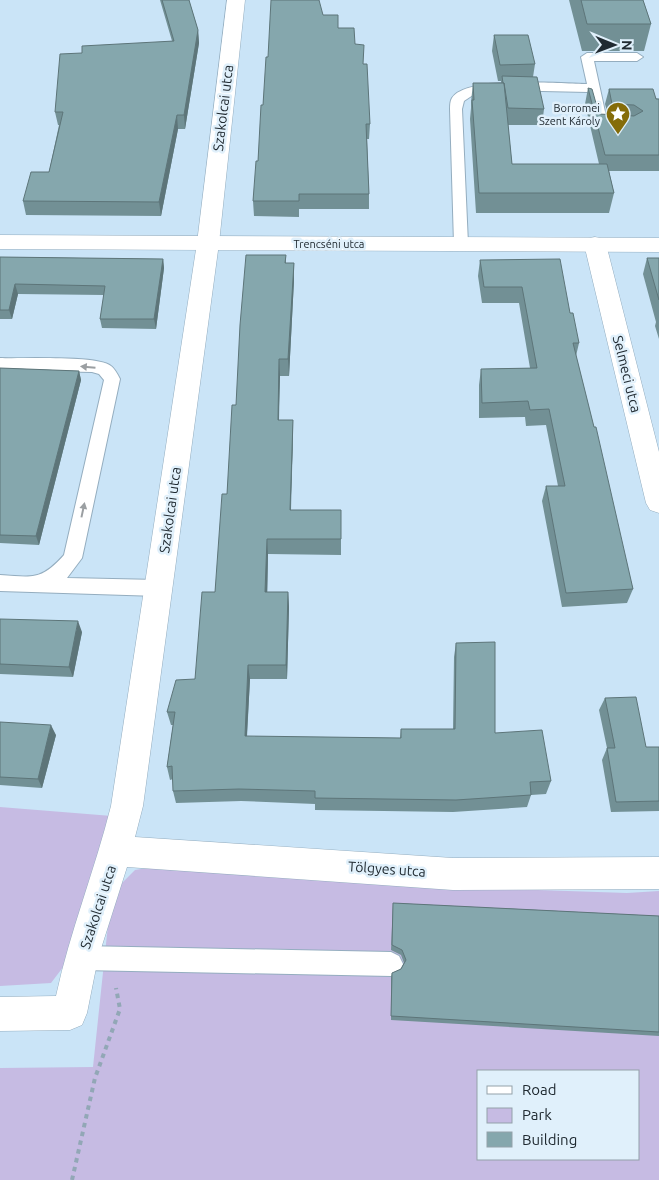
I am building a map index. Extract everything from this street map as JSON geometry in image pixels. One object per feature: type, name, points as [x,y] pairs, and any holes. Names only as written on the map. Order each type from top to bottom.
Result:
[{"type":"street","name":"Szakolcai utca","points":[[0,1014],[70,1012],[93,958],[127,806],[208,243],[236,0]]},
{"type":"street","name":"Trencséni utca","points":[[0,242],[659,245]]},
{"type":"street","name":"Selmeci utca","points":[[595,244],[659,503]]},
{"type":"street","name":"Tölgyes utca","points":[[116,851],[453,874],[659,873]]},
{"type":"lane","points":[[630,126],[601,125],[587,57],[637,56]]},
{"type":"lane","points":[[461,244],[456,109],[458,99],[468,92],[489,86],[594,88]]},
{"type":"lane","points":[[0,364],[92,366],[105,370],[112,379],[73,558],[58,575],[33,585]]},
{"type":"lane","points":[[0,584],[158,588]]},
{"type":"lane","points":[[93,958],[391,964]]},
{"type":"path","points":[[72,1180],[95,1078],[120,1009],[115,984],[93,958]]},
{"type":"green space","points":[[0,807],[112,816],[70,958],[51,983],[0,986]]},
{"type":"green space","points":[[153,867],[481,888],[627,893],[659,891],[659,1180],[0,1180],[0,1068],[93,1067],[108,925],[119,886],[135,870]]},
{"type":"building","points":[[162,0],[189,0],[198,30],[184,115],[177,115],[159,202],[23,201],[31,172],[49,172],[63,112],[55,112],[60,54],[82,53],[82,46],[174,41]]},
{"type":"building","points":[[271,0],[319,0],[323,15],[338,15],[338,28],[354,28],[355,44],[364,45],[363,64],[367,64],[370,124],[366,124],[369,194],[299,194],[299,201],[253,201],[266,57],[268,57]]},
{"type":"building","points":[[581,0],[643,0],[651,24],[587,24]]},
{"type":"building","points":[[494,35],[528,35],[535,64],[500,65]]},
{"type":"building","points":[[502,76],[537,77],[544,109],[508,108]]},
{"type":"building","points":[[473,83],[504,83],[512,164],[607,164],[614,193],[479,193],[472,100],[474,100]]},
{"type":"building","points":[[588,88],[592,89],[599,114],[634,116],[643,111],[634,105],[612,104],[609,89],[653,89],[656,99],[659,99],[659,155],[605,155]]},
{"type":"building","points":[[246,255],[286,255],[285,263],[294,263],[288,359],[279,359],[278,420],[293,420],[290,510],[341,510],[341,539],[267,539],[265,592],[288,592],[286,665],[248,665],[245,736],[401,738],[401,729],[455,729],[456,643],[495,642],[495,733],[542,730],[551,781],[530,782],[531,795],[456,800],[315,798],[315,791],[239,789],[173,791],[172,766],[167,767],[175,712],[167,712],[176,680],[195,679],[202,592],[215,592],[222,494],[227,494],[232,405],[236,405]]},
{"type":"building","points":[[0,257],[163,259],[154,319],[100,319],[105,286],[15,284],[9,310],[0,310]]},
{"type":"building","points":[[647,258],[659,258],[659,300]]},
{"type":"building","points":[[560,259],[570,313],[573,313],[579,343],[573,343],[594,427],[596,427],[633,589],[566,593],[546,486],[565,486],[549,409],[530,410],[528,401],[482,403],[481,369],[537,368],[522,287],[484,287],[480,260]]},
{"type":"building","points":[[0,368],[79,371],[36,536],[0,535]]},
{"type":"building","points":[[0,619],[78,621],[69,667],[0,664]]},
{"type":"building","points":[[636,697],[646,747],[659,747],[659,801],[616,802],[607,748],[615,748],[605,698]]},
{"type":"building","points":[[0,722],[51,725],[38,779],[0,777]]},
{"type":"building","points":[[393,903],[659,916],[659,1032],[391,1016],[392,973],[401,969],[406,960],[402,950],[392,945]]},
{"type":"place","name":"Borromei Szent Károly","points":[[618,135]]}]
